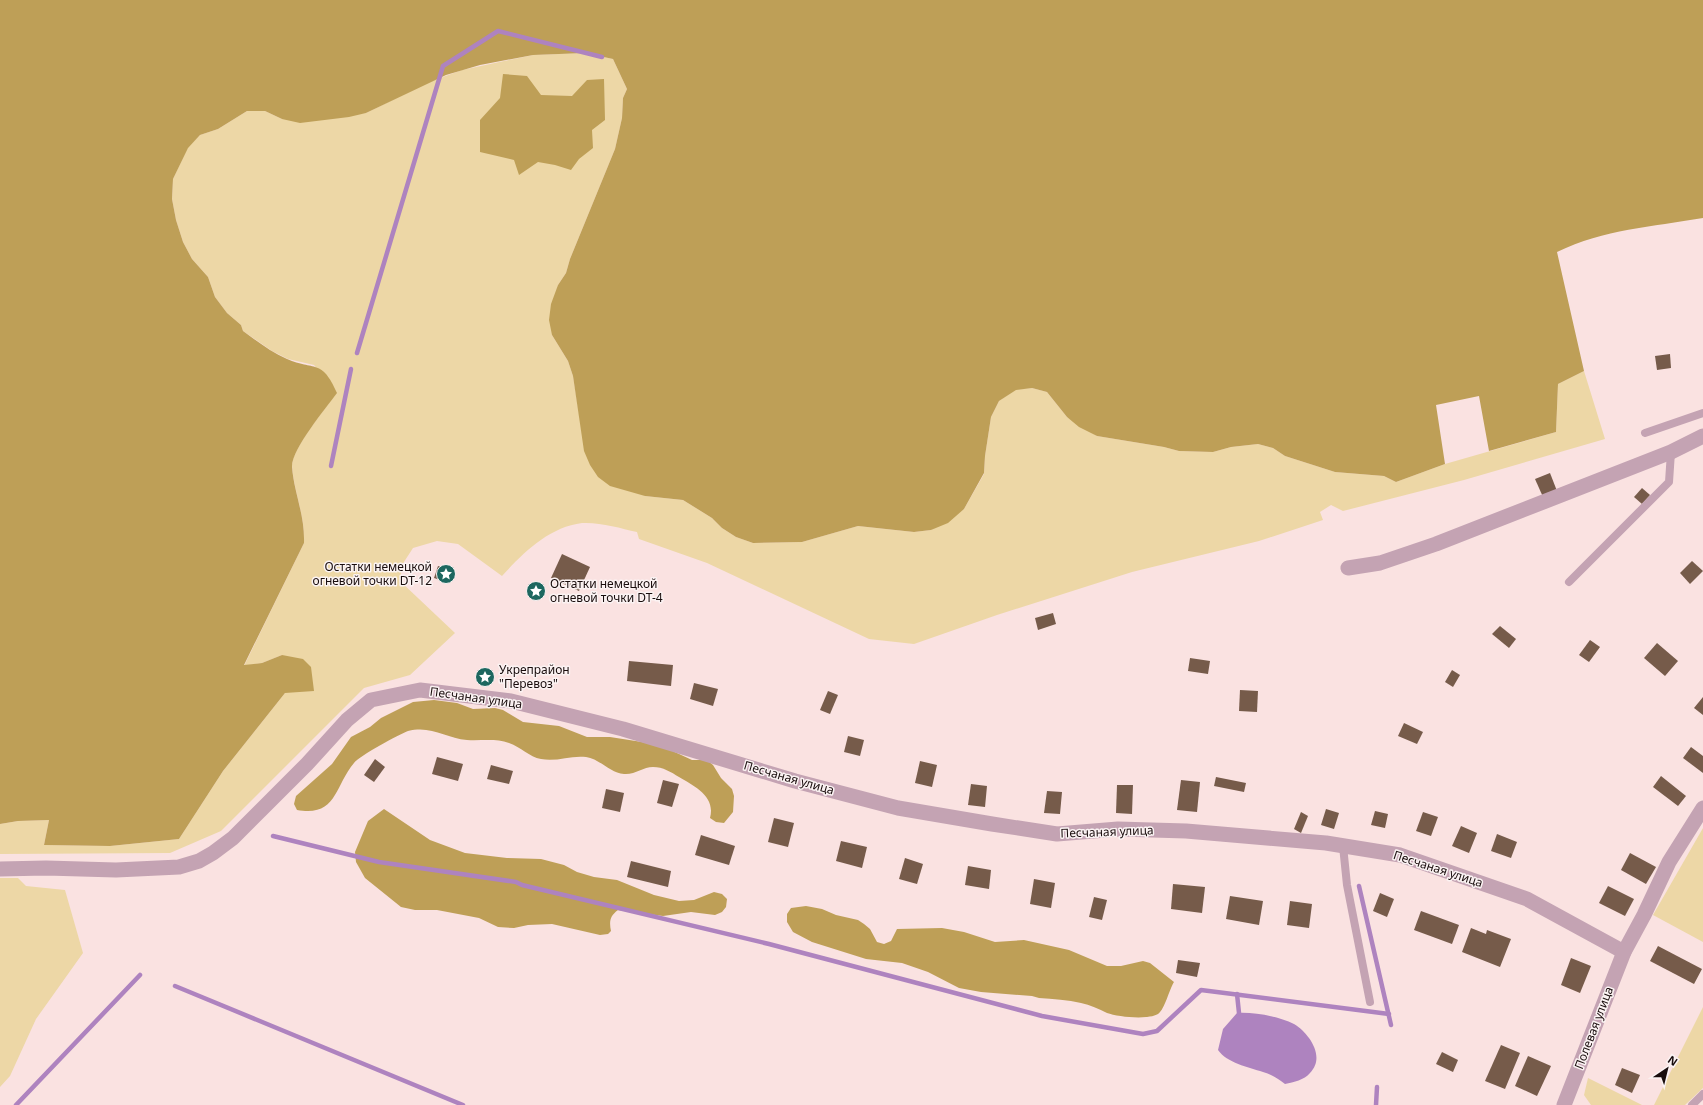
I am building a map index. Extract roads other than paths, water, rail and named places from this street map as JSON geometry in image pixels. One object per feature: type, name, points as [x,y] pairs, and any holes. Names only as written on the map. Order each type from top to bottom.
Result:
[{"type":"street","points":[[1348,568],[1380,564],[1436,544],[1671,452],[1703,436]]},
{"type":"street","name":"Песчаная улица","points":[[0,869],[124,869],[179,867],[199,861],[213,853],[232,838],[307,764],[347,720],[371,700],[420,690],[511,701],[623,729],[795,781],[898,808],[984,823],[1057,834],[1118,829],[1186,831],[1343,846],[1400,856],[1527,899],[1624,952]]},
{"type":"street","points":[[1624,952],[1644,915],[1669,862],[1703,808]]},
{"type":"street","name":"Полевая улица","points":[[1566,1104],[1624,952]]},
{"type":"lane","points":[[1645,433],[1703,413]]},
{"type":"lane","points":[[1569,582],[1669,482],[1671,452]]},
{"type":"lane","points":[[1343,846],[1347,885],[1370,1002]]},
{"type":"lane","points":[[1692,1105],[1703,1094]]},
{"type":"waterway","points":[[357,353],[443,66],[498,31],[602,57]]},
{"type":"waterway","points":[[331,466],[351,369]]},
{"type":"waterway","points":[[273,836],[379,862],[516,882],[522,885],[769,944],[1042,1016],[1143,1034],[1157,1031],[1201,990],[1389,1014]]},
{"type":"waterway","points":[[1359,886],[1391,1025]]},
{"type":"waterway","points":[[16,1105],[140,975]]},
{"type":"waterway","points":[[175,986],[463,1105]]},
{"type":"waterway","points":[[1237,994],[1239,1013]]},
{"type":"waterway","points":[[1376,1105],[1377,1087]]},
{"type":"place","name":"Остатки немецкой огневой точки DT-12","points":[[446,574]]},
{"type":"place","name":"Остатки немецкой огневой точки DT-4","points":[[536,591]]},
{"type":"place","name":"Укрепрайон \"Перевоз\"","points":[[485,677]]}]
